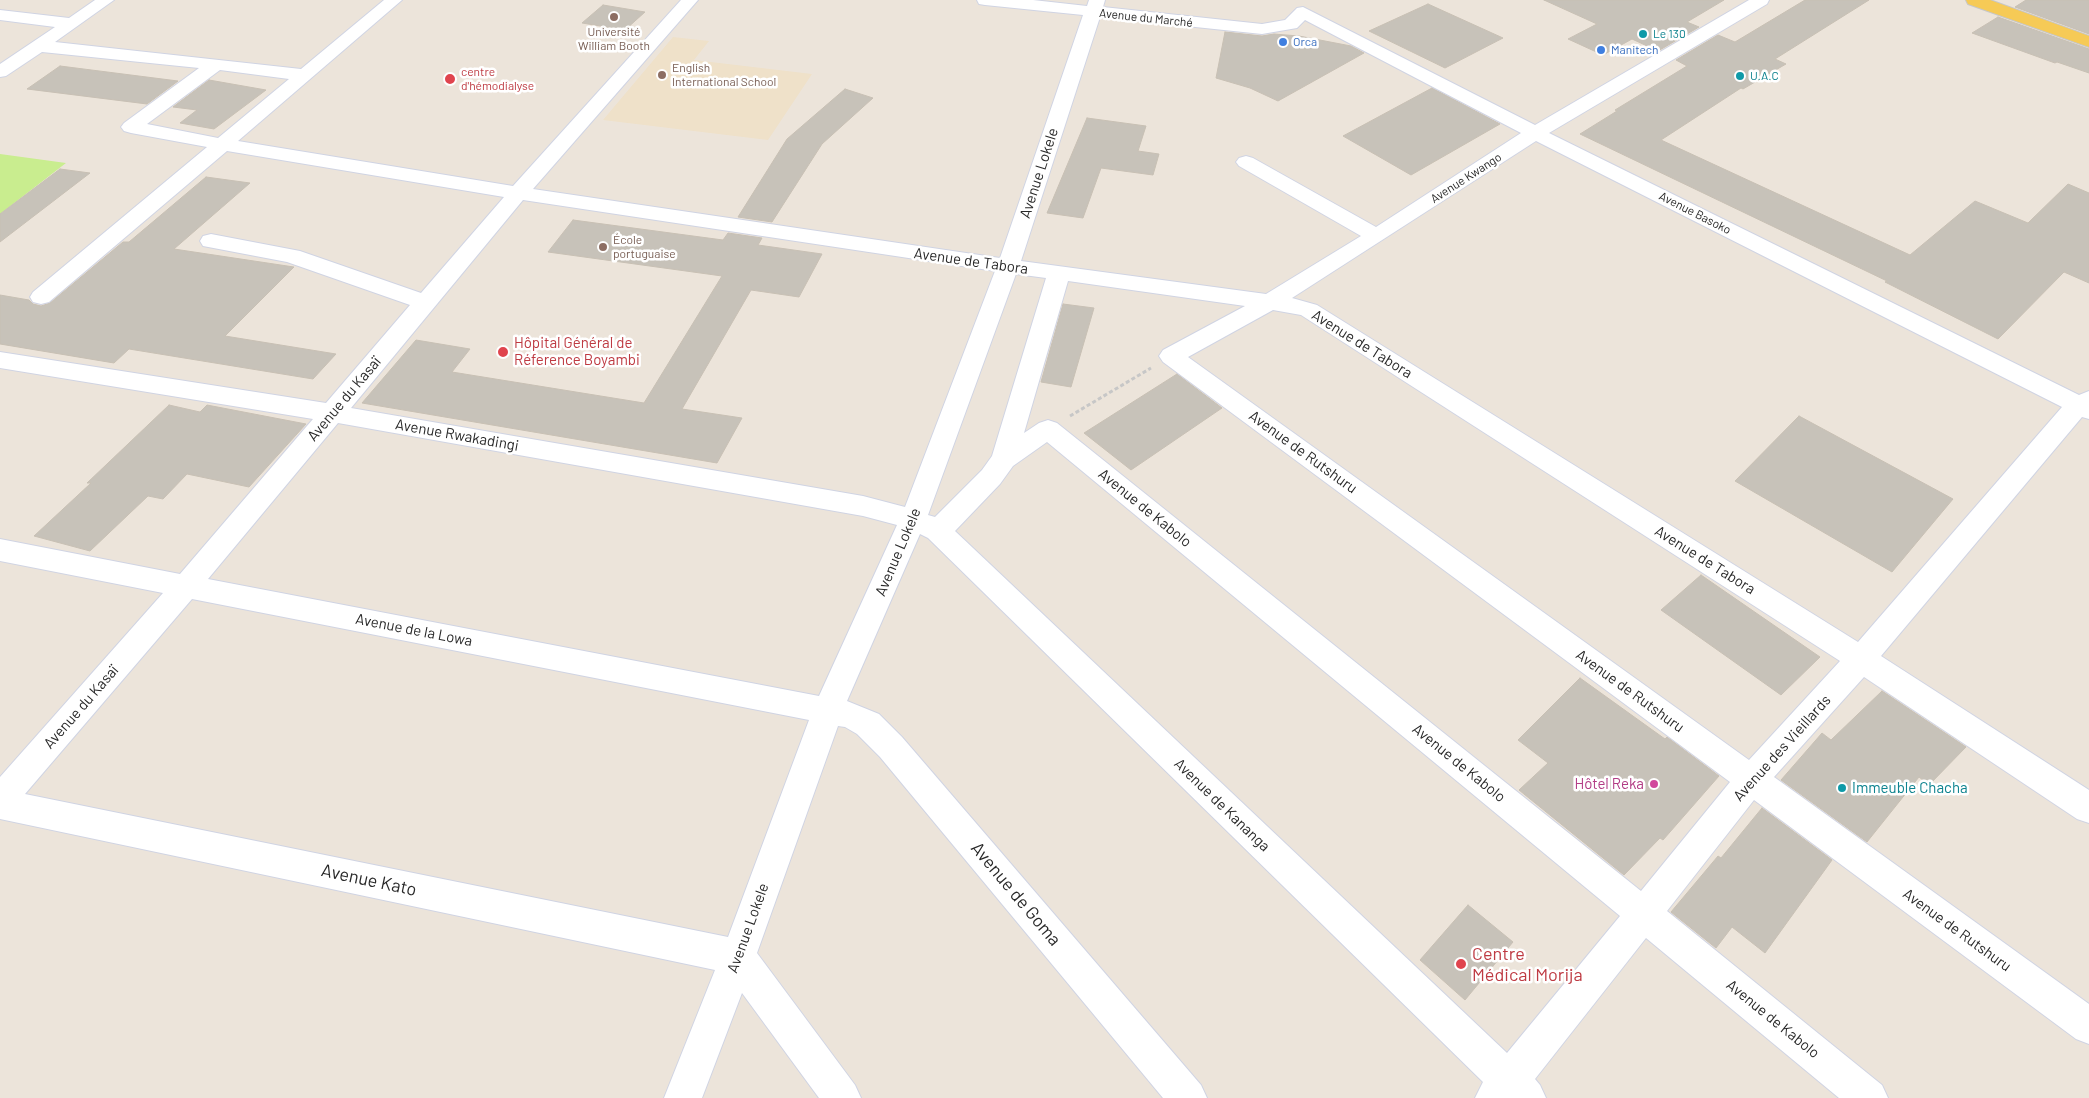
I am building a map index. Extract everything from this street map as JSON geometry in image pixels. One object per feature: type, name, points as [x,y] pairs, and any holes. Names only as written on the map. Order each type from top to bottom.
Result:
[{"type":"main road","points":[[1974,0],[2089,42]]},
{"type":"street","points":[[0,72],[106,0]]},
{"type":"street","points":[[41,297],[220,144],[394,0]]},
{"type":"street","name":"Avenue du Kasaï","points":[[0,800],[186,586],[518,193],[690,0]]},
{"type":"street","name":"Avenue du Marché","points":[[985,0],[1095,6],[1262,29],[1290,24],[1304,6]]},
{"type":"street","name":"Avenue Kwango","points":[[1171,356],[1269,302],[1376,236],[1535,133],[1762,0]]},
{"type":"street","name":"Avenue Lokele","points":[[683,1098],[738,956],[828,710],[926,526],[1008,266],[1095,6]]},
{"type":"street","name":"Avenue Basoko","points":[[1304,6],[1535,133],[2085,405]]},
{"type":"street","points":[[0,15],[70,23]]},
{"type":"street","points":[[38,46],[304,75]]},
{"type":"street","name":"Avenue de Tabora","points":[[216,64],[131,127],[220,144],[518,193],[1008,266],[1269,302],[1309,310],[1861,659],[2089,808]]},
{"type":"street","points":[[1246,162],[1376,236]]},
{"type":"street","points":[[211,241],[292,256],[426,303]]},
{"type":"street","points":[[926,526],[991,477],[1004,459],[1059,273]]},
{"type":"street","name":"Avenue de Rutshuru","points":[[1171,356],[2089,1026]]},
{"type":"street","name":"Avenue Rwakadingi","points":[[0,360],[332,413],[863,506],[889,512],[926,526]]},
{"type":"street","name":"Avenue des Vieillards","points":[[1510,1092],[1643,913],[1751,780],[1861,659],[2085,405]]},
{"type":"street","points":[[1004,459],[1048,429]]},
{"type":"street","name":"Avenue de Kabolo","points":[[1048,429],[1869,1098]]},
{"type":"street","name":"Avenue de Kananga","points":[[926,526],[1510,1092]]},
{"type":"street","name":"Avenue de la Lowa","points":[[0,550],[828,710]]},
{"type":"street","name":"Avenue de Goma","points":[[828,710],[851,715],[868,724],[891,747],[1188,1098]]},
{"type":"street","name":"Avenue Kato","points":[[0,804],[738,956]]},
{"type":"street","points":[[738,956],[842,1098]]},
{"type":"path","points":[[1048,429],[1171,356]]},
{"type":"shaded area","points":[[673,37],[709,41],[694,60],[812,74],[768,140],[603,120]]},
{"type":"green space","points":[[0,154],[66,163],[0,214]]},
{"type":"building","points":[[1544,0],[1724,0],[1687,22],[1699,27],[1658,51],[1632,39],[1603,55],[1568,39],[1597,24]]},
{"type":"building","points":[[1805,0],[1869,0],[1775,59],[1786,64],[1743,89],[1741,88],[1661,140],[1910,255],[1975,201],[2028,223],[2068,184],[2089,193],[2089,283],[2064,272],[1998,339],[1885,282],[1887,281],[1580,134],[1687,66],[1676,60],[1718,35],[1735,42]]},
{"type":"building","points":[[2026,0],[2089,0],[2089,34],[2015,7]]},
{"type":"building","points":[[1428,4],[1503,38],[1445,68],[1369,31]]},
{"type":"building","name":"Université William Booth","points":[[603,5],[645,12],[625,30],[582,23]]},
{"type":"building","points":[[1998,17],[2089,49],[2089,73],[2057,62],[2055,63],[1972,33]]},
{"type":"building","points":[[1225,32],[1262,36],[1274,34],[1299,36],[1351,46],[1364,53],[1278,101],[1250,88],[1216,78]]},
{"type":"building","points":[[60,66],[178,81],[147,104],[27,89]]},
{"type":"building","points":[[209,80],[266,90],[214,129],[180,123],[197,110],[173,107]]},
{"type":"building","points":[[1432,88],[1500,124],[1411,175],[1343,136]]},
{"type":"building","points":[[845,89],[873,98],[822,144],[772,222],[738,217],[787,139]]},
{"type":"building","points":[[1087,118],[1146,126],[1138,151],[1159,154],[1153,175],[1101,168],[1083,218],[1047,213]]},
{"type":"building","points":[[60,169],[90,173],[0,242],[0,214]]},
{"type":"building","points":[[206,177],[250,183],[174,249],[294,267],[225,336],[336,354],[313,379],[129,349],[114,363],[0,344],[0,295],[29,300],[33,304],[41,306],[50,303],[123,242],[129,242]]},
{"type":"building","points":[[573,220],[723,240],[728,233],[762,238],[758,245],[822,254],[799,297],[751,290],[682,409],[742,418],[717,463],[362,403],[416,340],[470,349],[452,372],[644,403],[722,276],[548,252]]},
{"type":"building","points":[[1063,304],[1094,308],[1071,387],[1041,382]]},
{"type":"building","points":[[1177,374],[1222,408],[1131,470],[1084,433]]},
{"type":"building","points":[[169,405],[200,412],[207,405],[306,424],[249,487],[187,474],[163,499],[148,496],[90,551],[34,536],[91,483],[87,483]]},
{"type":"building","points":[[1799,416],[1953,499],[1892,572],[1735,481]]},
{"type":"building","points":[[1701,575],[1820,657],[1781,695],[1661,610]]},
{"type":"building","points":[[1580,678],[1665,739],[1667,737],[1719,776],[1663,840],[1660,838],[1624,875],[1519,790],[1548,763],[1518,740]]},
{"type":"building","points":[[1882,691],[1966,747],[1929,785],[1919,777],[1867,842],[1781,780],[1822,733],[1831,740]]},
{"type":"building","points":[[1762,808],[1832,860],[1765,953],[1732,927],[1716,948],[1671,912],[1718,856],[1721,858]]},
{"type":"building","points":[[1468,905],[1513,942],[1465,1000],[1420,960]]},
{"type":"place","name":"Université William Booth","points":[[614,17]]},
{"type":"place","name":"Le 130","points":[[1643,34]]},
{"type":"place","name":"Orca","points":[[1283,42]]},
{"type":"place","name":"Manitech","points":[[1601,50]]},
{"type":"place","name":"English International School","points":[[662,75]]},
{"type":"place","name":"U.A.C","points":[[1740,76]]},
{"type":"place","name":"centre d'hémodialyse","points":[[450,79]]},
{"type":"place","name":"École portuguaise","points":[[603,247]]},
{"type":"place","name":"Hôpital Général de Réference Boyambi","points":[[503,352]]},
{"type":"place","name":"Hôtel Reka","points":[[1654,784]]},
{"type":"place","name":"Immeuble Chacha","points":[[1842,788]]},
{"type":"place","name":"Centre Médical Morija","points":[[1461,964]]}]
